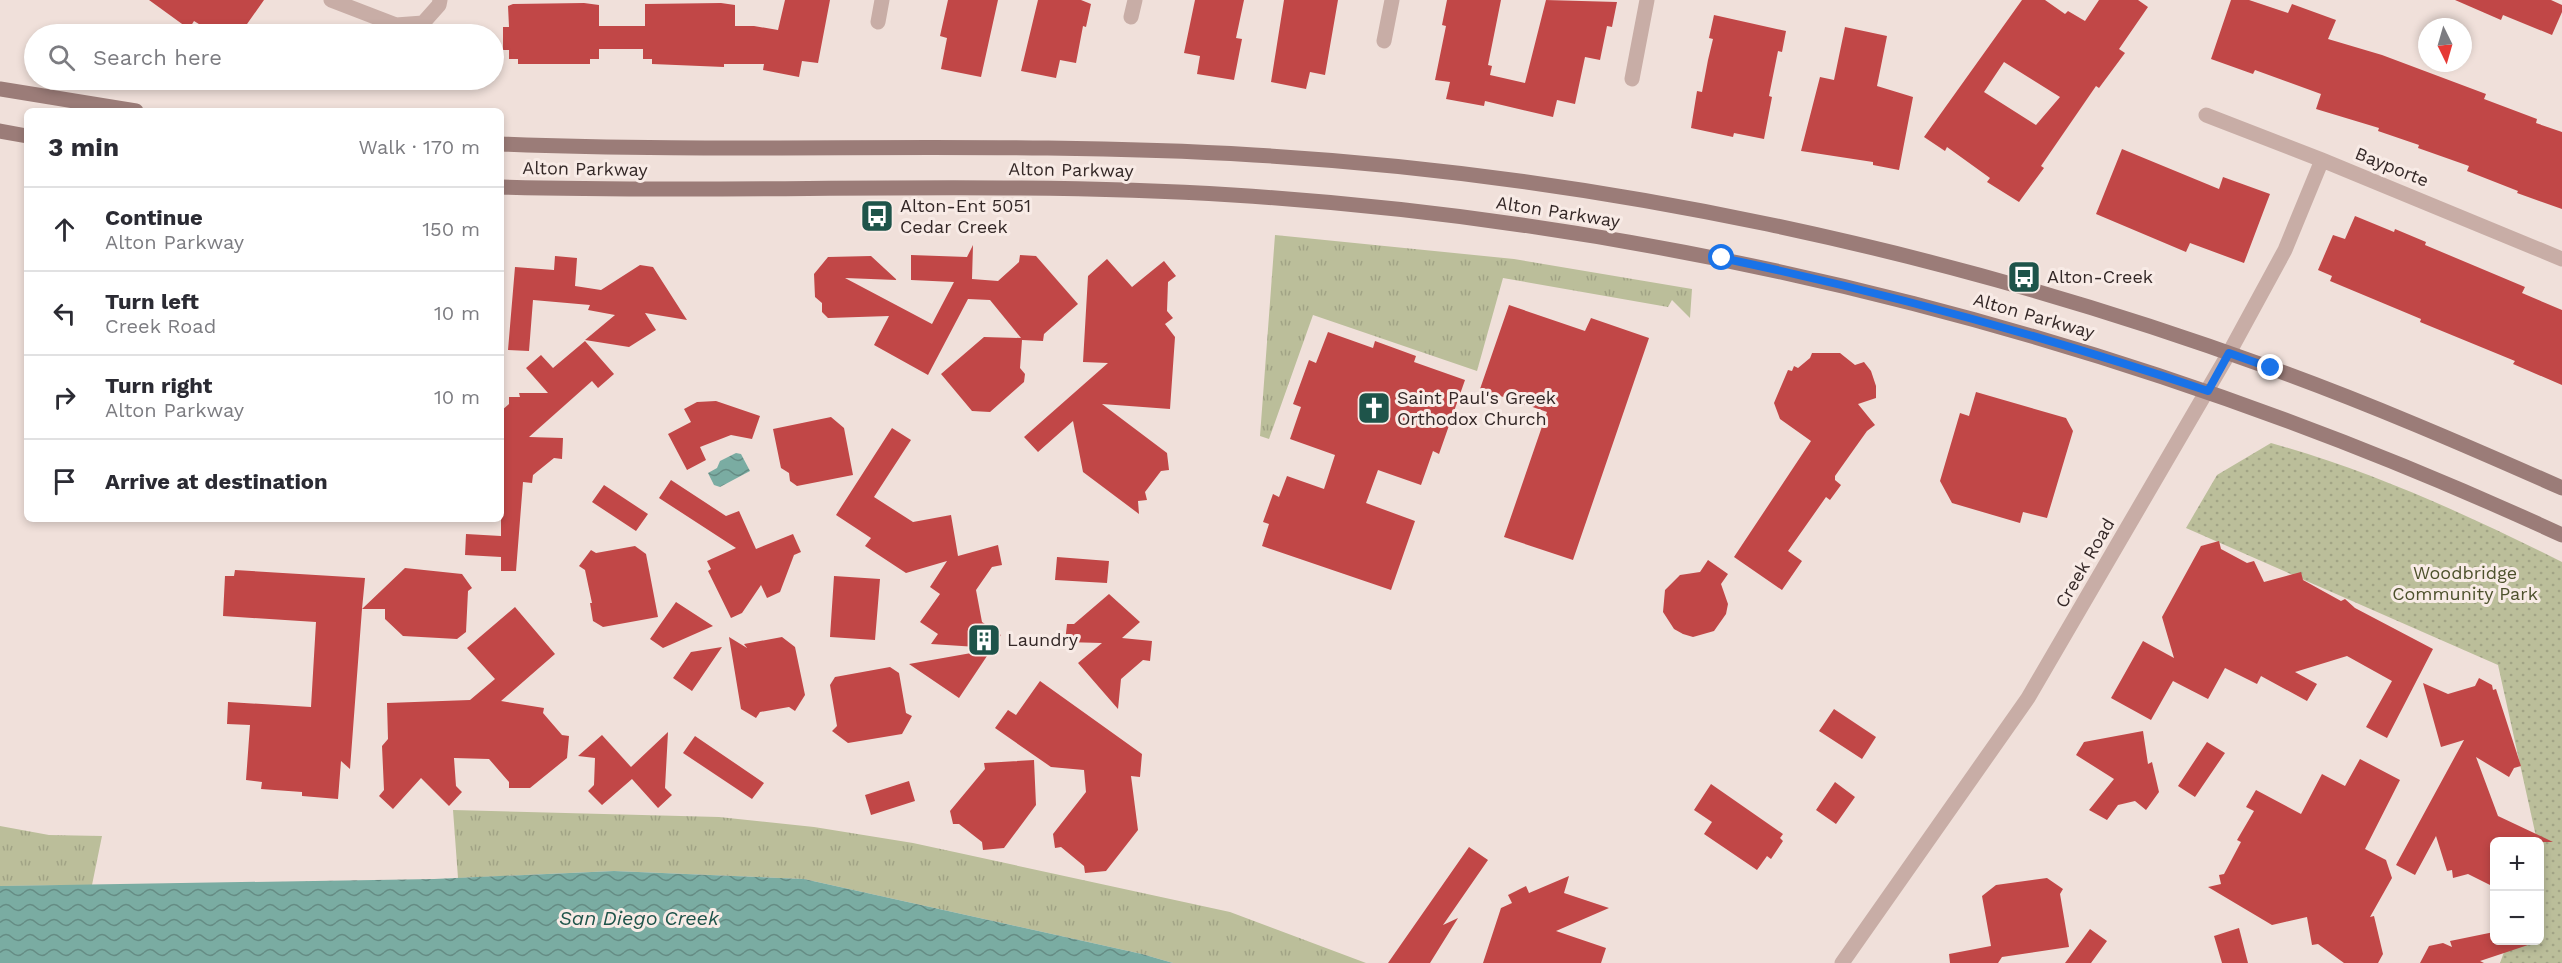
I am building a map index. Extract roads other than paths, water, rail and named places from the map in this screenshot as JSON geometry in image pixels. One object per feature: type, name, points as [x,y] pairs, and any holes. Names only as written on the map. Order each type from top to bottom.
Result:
[{"type":"main road","points":[[0,89],[117,108]]},
{"type":"main road","points":[[0,131],[24,135]]},
{"type":"main road","name":"Alton Parkway","points":[[504,144],[641,147],[1090,148],[1258,155],[1446,172],[1691,210],[1876,250],[2055,297],[2229,353],[2395,416],[2562,488]]},
{"type":"main road","name":"Alton Parkway","points":[[504,187],[1090,190],[1235,195],[1397,209],[1551,229],[1776,270],[1991,323],[2208,391],[2394,462],[2562,535]]},
{"type":"street","points":[[331,0],[393,24]]},
{"type":"street","points":[[410,24],[423,23],[440,0]]},
{"type":"street","points":[[878,22],[882,0]]},
{"type":"street","points":[[1131,17],[1135,0]]},
{"type":"street","points":[[1384,41],[1392,0]]},
{"type":"street","points":[[1632,79],[1647,0]]},
{"type":"street","name":"Bayporte","points":[[2206,115],[2322,159],[2562,258]]},
{"type":"street","name":"Creek Road","points":[[1842,963],[2028,698],[2229,353],[2285,250],[2322,159]]},
{"type":"water","points":[[736,453],[741,454],[750,471],[720,487],[714,485],[708,473],[717,468],[720,461]]},
{"type":"water","name":"San Diego Creek","points":[[614,871],[804,879],[1142,954],[1173,963],[0,963],[0,886],[434,879]]},
{"type":"place","name":"Alton-Ent 5051 Cedar Creek","points":[[877,216]]},
{"type":"place","name":"Alton-Creek","points":[[2024,277]]},
{"type":"place","name":"Saint Paul's Greek Orthodox Church","points":[[1374,408]]},
{"type":"place","name":"Laundry","points":[[984,640]]},
{"type":"park label","name":"Woodbridge Community Park","points":[[2465,583]]}]
